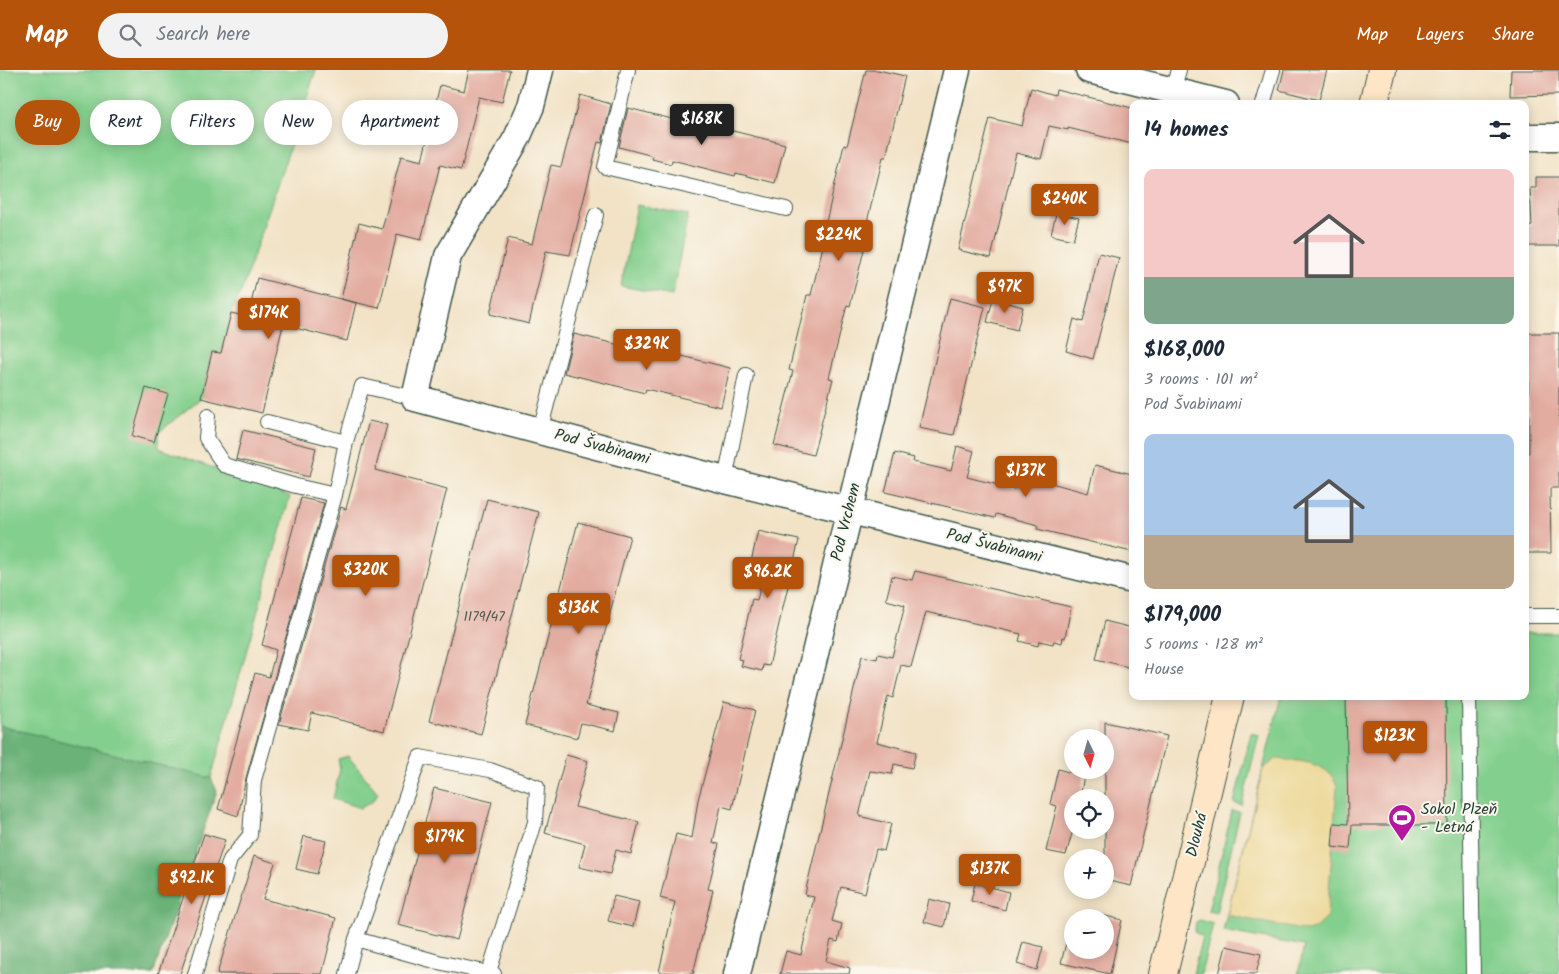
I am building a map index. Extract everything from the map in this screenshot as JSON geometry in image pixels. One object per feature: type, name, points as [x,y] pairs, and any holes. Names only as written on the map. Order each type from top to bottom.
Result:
[{"type":"street","points":[[415,398],[448,256],[517,138],[531,106],[540,70]]},
{"type":"street","name":"Pod Vrchem","points":[[737,974],[848,510],[957,70]]},
{"type":"street","points":[[1088,70],[1176,80],[1218,100]]},
{"type":"street","points":[[1375,100],[1382,70]]},
{"type":"street","points":[[1529,137],[1559,137]]},
{"type":"street","name":"Pod Švabinami","points":[[415,398],[725,480],[1129,579]]},
{"type":"street","name":"Dlouhá","points":[[1163,974],[1229,700]]},
{"type":"lane","points":[[628,70],[605,167],[786,209]]},
{"type":"lane","points":[[1264,100],[1273,70]]},
{"type":"lane","points":[[540,431],[596,215]]},
{"type":"lane","points":[[725,480],[746,375]]},
{"type":"lane","points":[[195,974],[230,860],[250,835],[254,780],[335,495],[346,442],[362,386],[415,398]]},
{"type":"lane","points":[[208,416],[206,438],[224,465],[335,495]]},
{"type":"lane","points":[[267,422],[346,442]]},
{"type":"lane","points":[[1529,616],[1559,616]]},
{"type":"lane","points":[[1470,700],[1473,974]]},
{"type":"lane","points":[[347,974],[356,939],[420,757],[490,770],[537,787],[535,822],[491,973],[437,968],[356,939]]},
{"type":"green space","points":[[0,70],[316,70],[306,100],[264,100],[264,145],[291,145],[243,287],[231,313],[221,353],[212,352],[201,398],[158,433],[159,448],[290,496],[211,778],[0,726]]},
{"type":"green space","points":[[637,205],[688,215],[672,296],[621,286]]},
{"type":"green space","name":"Sokol Plzeň - Letná","points":[[1529,633],[1559,633],[1559,974],[1298,974],[1304,946],[1223,931],[1280,700],[1529,700]]},
{"type":"green space","points":[[0,726],[211,778],[217,791],[153,974],[0,974]]},
{"type":"green space","points":[[1251,733],[1259,735],[1242,805],[1234,803]]},
{"type":"green space","points":[[348,756],[378,793],[372,802],[360,808],[333,799],[340,769],[338,759]]},
{"type":"green space","points":[[1232,811],[1240,812],[1216,913],[1208,911]]},
{"type":"green space","points":[[1200,920],[1213,924],[1201,974],[1193,974],[1202,936],[1194,932],[1196,922]]},
{"type":"sand","points":[[1276,759],[1303,762],[1320,767],[1333,778],[1337,786],[1327,917],[1314,929],[1306,931],[1227,915],[1263,769]]},
{"type":"building","points":[[469,70],[510,70],[502,102],[479,97],[461,170],[440,165],[421,240],[397,234],[379,308],[341,299],[359,223],[382,229],[401,156],[422,161],[426,145],[458,145],[458,100],[436,100],[440,85],[464,91]]},
{"type":"building","points":[[866,70],[878,70],[905,76],[886,157],[883,157],[865,230],[869,230],[850,306],[847,305],[829,378],[833,379],[813,455],[774,445],[793,371],[789,370],[807,295],[811,295],[829,222],[826,222],[844,145],[847,146]]},
{"type":"building","points":[[1284,70],[1327,70],[1319,100],[1279,90]]},
{"type":"building","points":[[1511,70],[1559,70],[1559,95],[1510,96]]},
{"type":"building","points":[[1031,88],[1055,95],[1056,89],[1129,107],[1129,143],[1068,128],[1068,130],[1049,126],[1041,159],[1016,153],[991,258],[958,250],[990,118],[1022,126]]},
{"type":"building","points":[[580,95],[611,104],[602,143],[598,142],[570,255],[546,251],[529,324],[490,314],[508,238],[532,244],[551,165],[561,167]]},
{"type":"building","points":[[628,108],[708,128],[709,125],[785,144],[775,183],[736,173],[735,176],[672,160],[671,164],[652,159],[653,156],[619,147]]},
{"type":"building","points":[[1536,177],[1559,177],[1559,246],[1529,246],[1529,226],[1532,226],[1530,188],[1536,188]]},
{"type":"building","points":[[1056,213],[1079,218],[1073,240],[1051,235]]},
{"type":"building","points":[[1099,253],[1119,258],[1093,359],[1066,351],[1074,319],[1083,322]]},
{"type":"building","points":[[257,278],[356,303],[347,341],[283,325],[262,413],[201,398],[212,352],[221,353],[231,313],[248,317]]},
{"type":"building","points":[[950,298],[985,307],[954,435],[919,428]]},
{"type":"building","points":[[993,299],[1023,307],[1017,330],[987,322]]},
{"type":"building","points":[[1529,333],[1559,333],[1559,488],[1550,488],[1551,553],[1529,553]]},
{"type":"building","points":[[574,334],[653,353],[654,349],[730,368],[721,407],[646,389],[645,393],[564,373]]},
{"type":"building","points":[[146,388],[168,394],[154,442],[132,436]]},
{"type":"building","points":[[369,421],[387,425],[375,470],[447,489],[384,731],[312,713],[308,730],[279,724],[341,507],[346,509]]},
{"type":"building","points":[[243,430],[316,448],[309,477],[236,459]]},
{"type":"building","points":[[957,446],[974,451],[967,477],[1014,489],[1021,462],[1043,467],[1040,480],[1088,493],[1095,465],[1129,473],[1129,551],[1037,529],[1038,525],[996,514],[995,518],[885,492],[895,453],[914,458],[913,462],[951,471]]},
{"type":"building","points":[[301,498],[324,503],[246,778],[238,816],[218,809],[255,673],[269,677],[276,650],[262,645]]},
{"type":"building","points":[[487,499],[539,512],[481,734],[429,721]]},
{"type":"building","points":[[578,522],[630,536],[586,705],[619,713],[615,731],[581,723],[577,738],[525,725]]},
{"type":"building","points":[[758,531],[799,540],[769,666],[763,665],[762,671],[741,666],[743,660],[738,659],[752,599],[757,600],[766,565],[751,562]]},
{"type":"building","points":[[915,571],[1071,607],[1065,638],[1063,637],[1062,643],[1054,641],[1053,644],[1039,641],[1038,646],[1019,641],[1021,634],[926,612],[911,667],[901,665],[893,698],[888,696],[877,742],[916,752],[912,768],[894,764],[892,774],[870,771],[859,816],[891,824],[884,851],[876,849],[865,893],[841,887],[832,921],[842,924],[838,942],[831,940],[826,961],[850,968],[849,974],[780,974],[786,951],[801,955],[814,897],[805,895],[807,885],[862,656],[877,659],[878,654],[892,657],[905,605],[886,600],[892,576],[912,580]]},
{"type":"building","points":[[1105,621],[1129,627],[1129,667],[1096,659]]},
{"type":"building","points":[[1346,700],[1446,700],[1447,825],[1352,825],[1350,849],[1332,847],[1334,823],[1348,824]]},
{"type":"building","points":[[724,702],[755,710],[732,809],[721,806],[713,843],[719,844],[708,889],[713,890],[693,974],[659,972],[675,902],[660,898],[676,834],[692,838],[698,800]]},
{"type":"building","points":[[1105,722],[1167,736],[1131,886],[1114,882],[1114,849],[1105,849],[1105,839],[1114,839],[1114,789],[1105,789],[1105,779],[1114,779],[1114,729],[1105,729]]},
{"type":"building","points":[[566,755],[588,761],[575,807],[639,822],[631,854],[616,850],[610,874],[579,867],[585,844],[545,833]]},
{"type":"building","points":[[1058,769],[1064,771],[1064,779],[1083,779],[1082,789],[1064,789],[1064,839],[1070,839],[1068,849],[1064,849],[1064,855],[1046,851],[1057,806],[1050,804]]},
{"type":"building","points":[[434,788],[492,802],[457,940],[398,925]]},
{"type":"building","points":[[204,834],[225,840],[180,974],[158,974]]},
{"type":"building","points":[[304,836],[326,841],[317,874],[296,869]]},
{"type":"building","points":[[254,856],[275,863],[263,899],[336,918],[322,974],[217,974]]},
{"type":"building","points":[[975,883],[1009,892],[1005,910],[971,901]]},
{"type":"building","points":[[614,896],[639,902],[633,927],[608,921]]},
{"type":"building","points":[[929,899],[949,904],[944,927],[924,922]]},
{"type":"building","points":[[1114,918],[1122,920],[1114,956]]},
{"type":"building","points":[[1023,942],[1043,947],[1037,970],[1017,964]]},
{"type":"building","points":[[1226,946],[1261,954],[1256,974],[1219,974]]},
{"type":"building","points":[[1064,951],[1064,959],[1113,959],[1110,974],[1061,963]]},
{"type":"place","name":"Sokol Plzeň - Letná","points":[[1402,842]]}]
